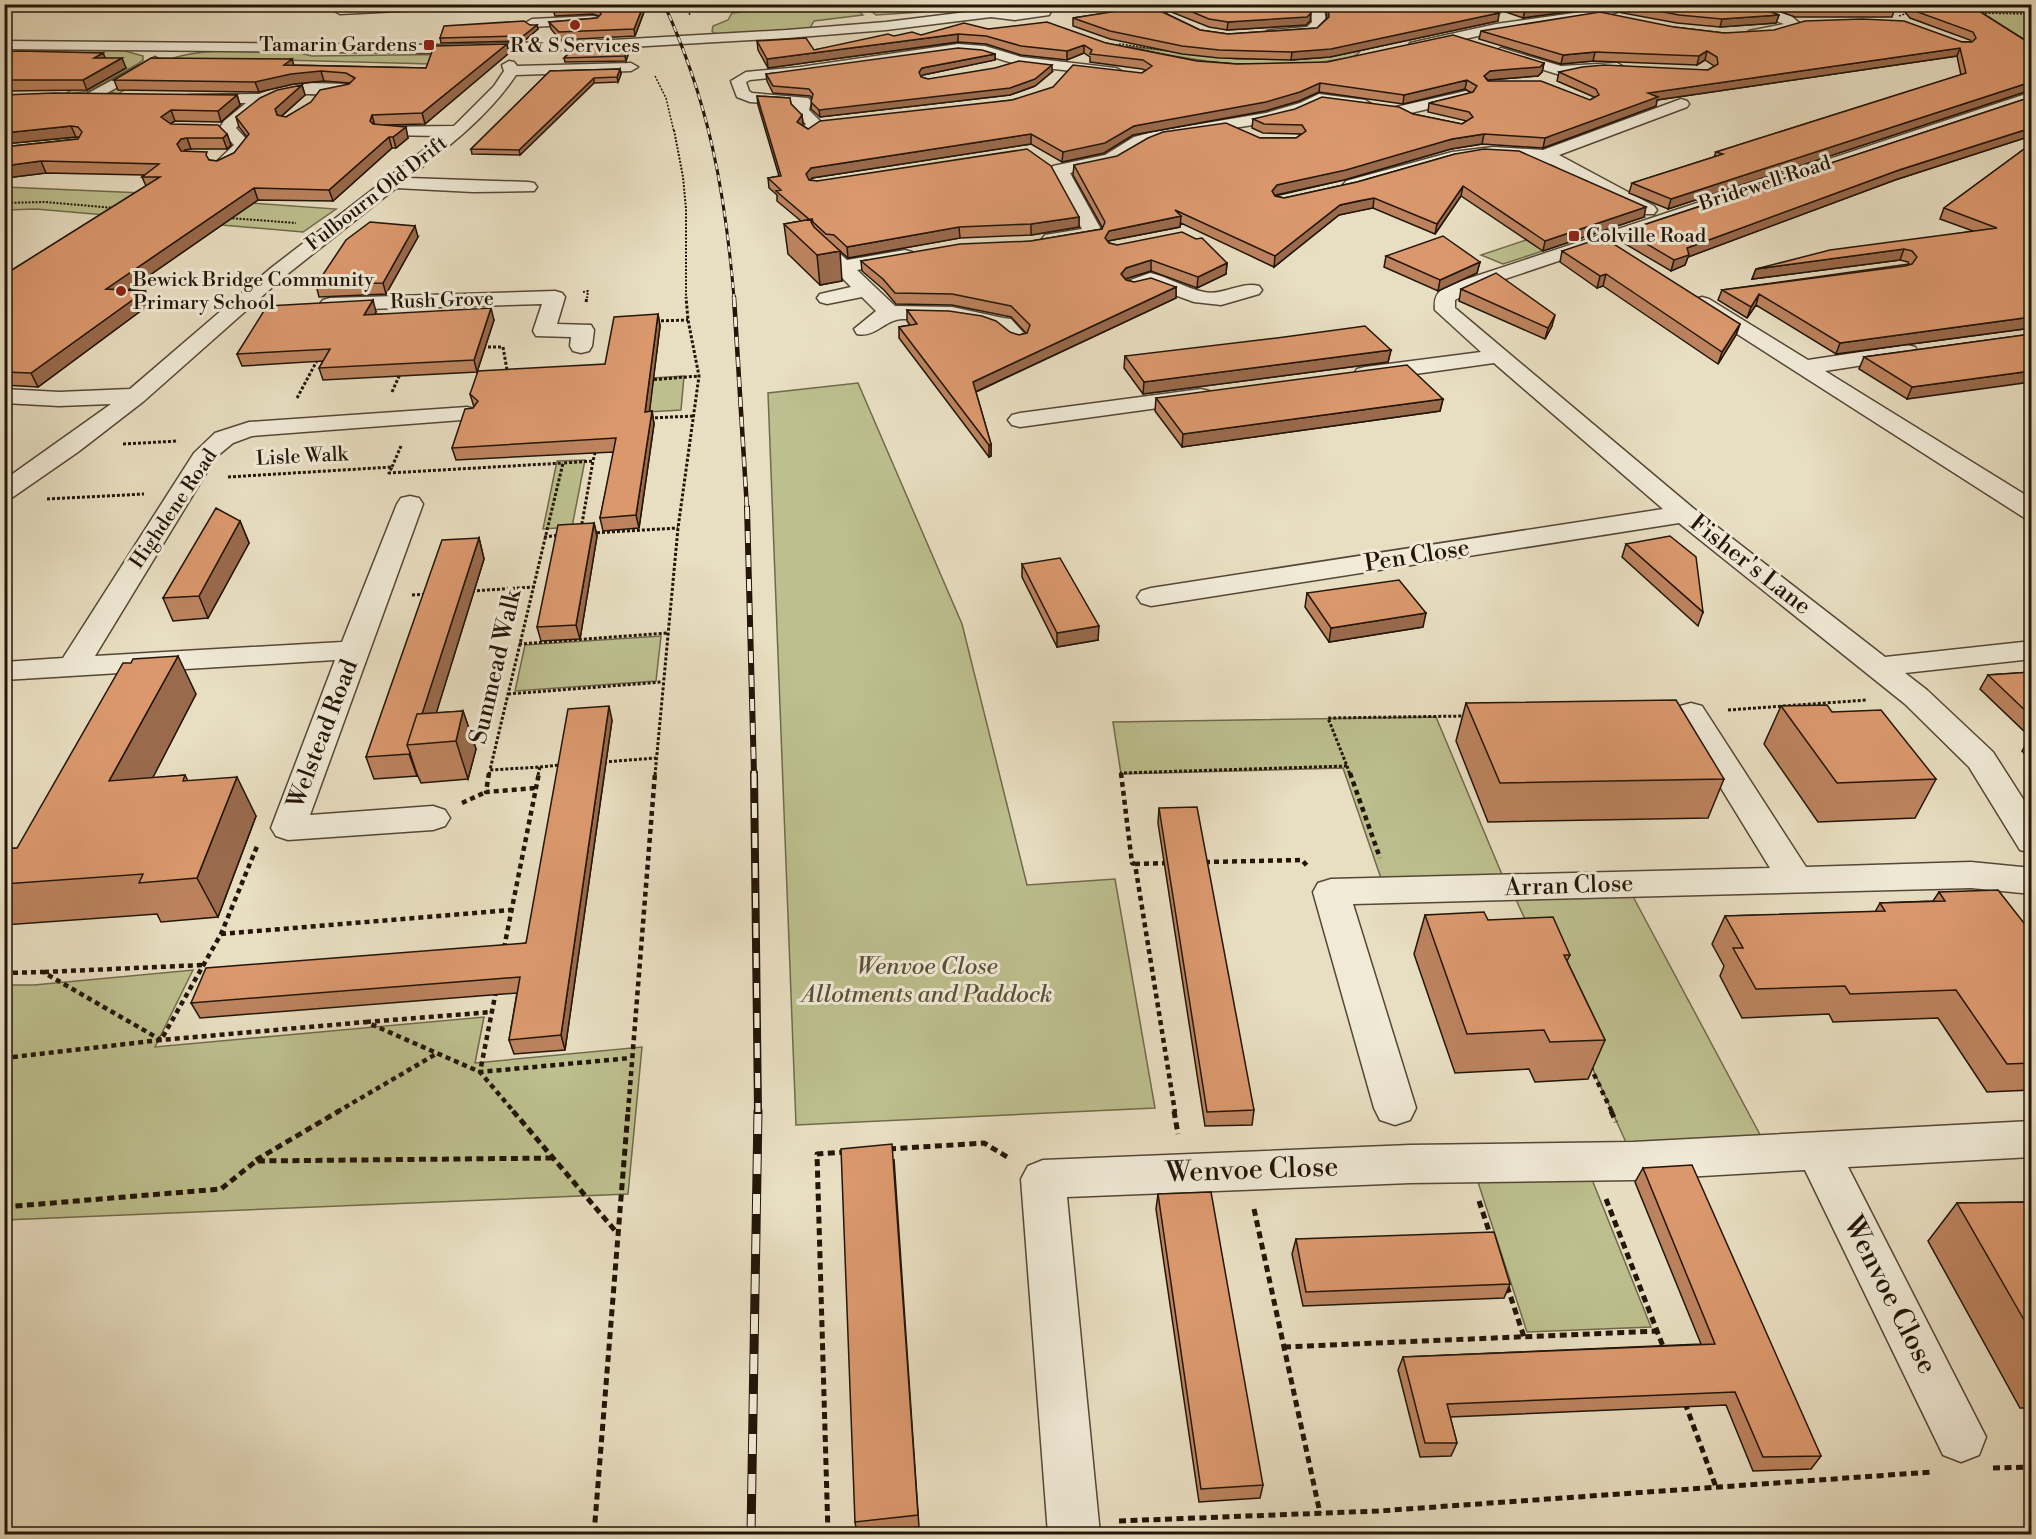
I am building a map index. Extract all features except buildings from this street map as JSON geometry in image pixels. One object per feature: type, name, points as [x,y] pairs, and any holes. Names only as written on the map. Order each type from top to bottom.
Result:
[{"type":"street","points":[[340,10],[457,4]]},
{"type":"street","points":[[1306,4],[1317,8],[1319,16],[1318,23],[1311,31]]},
{"type":"street","name":"Fulbourn Old Drift","points":[[4,492],[69,447],[136,396],[278,272],[458,131],[493,96],[513,61],[539,6]]},
{"type":"street","points":[[1739,34],[1758,34],[1801,23],[1749,7]]},
{"type":"street","points":[[513,61],[682,41],[886,26],[991,8],[1015,16],[1038,10],[1048,22]]},
{"type":"street","points":[[1375,51],[1524,24],[1598,14],[1612,9],[1617,11]]},
{"type":"street","points":[[1491,14],[1524,24]]},
{"type":"street","points":[[532,23],[593,20]]},
{"type":"street","points":[[1258,35],[1311,31],[1326,36]]},
{"type":"street","points":[[1758,34],[1788,44]]},
{"type":"street","points":[[1453,37],[1560,71]]},
{"type":"street","points":[[4,45],[426,49],[581,71],[631,67]]},
{"type":"street","points":[[123,97],[86,96],[141,69],[175,47]]},
{"type":"street","points":[[817,126],[801,111],[803,101],[750,97],[742,94],[738,81],[746,76],[814,69],[958,48],[985,50],[1062,72],[1132,74]]},
{"type":"street","points":[[1062,72],[1110,48]]},
{"type":"street","points":[[995,69],[1019,61]]},
{"type":"street","points":[[1543,82],[1549,75],[1560,71],[1593,67],[1628,68]]},
{"type":"street","points":[[177,98],[261,99],[289,89],[308,76]]},
{"type":"street","points":[[306,104],[329,88]]},
{"type":"street","points":[[289,89],[348,89]]},
{"type":"street","points":[[1059,170],[1110,159],[1140,141],[1225,123],[1284,114],[1309,107],[1318,91],[1390,108],[1427,120]]},
{"type":"street","points":[[1390,108],[1466,96]]},
{"type":"street","name":"Bridewell Road","points":[[1445,310],[1444,297],[1468,285],[2031,97]]},
{"type":"street","points":[[227,129],[261,99]]},
{"type":"street","points":[[1338,189],[1451,156],[1482,151],[1544,155],[1681,104]]},
{"type":"street","points":[[1990,110],[2015,118]]},
{"type":"street","points":[[1166,115],[1193,129]]},
{"type":"street","points":[[1225,123],[1251,136]]},
{"type":"street","points":[[1575,124],[1605,134]]},
{"type":"street","points":[[206,128],[227,129],[243,144],[237,152],[218,162]]},
{"type":"street","points":[[383,130],[458,131]]},
{"type":"street","points":[[1544,155],[1627,201],[1667,217]]},
{"type":"street","points":[[1031,243],[1101,238],[1076,202],[1070,185],[1059,170],[1040,158]]},
{"type":"street","points":[[392,183],[528,187]]},
{"type":"street","points":[[1598,241],[1623,253]]},
{"type":"street","points":[[826,251],[889,312]]},
{"type":"street","points":[[842,267],[925,252]]},
{"type":"street","points":[[1133,263],[1142,282],[1201,298],[1221,299],[1252,290]]},
{"type":"street","points":[[827,298],[866,290]]},
{"type":"street","points":[[1726,291],[1686,293],[2031,511]]},
{"type":"street","name":"Rush Grove","points":[[315,305],[555,297],[544,331],[583,330],[581,346]]},
{"type":"street","points":[[237,308],[271,307]]},
{"type":"street","name":"Fisher's Lane","points":[[1445,310],[1684,514],[1916,697],[1981,760],[2031,841]]},
{"type":"street","points":[[865,328],[889,312],[952,313],[1003,324],[1017,338]]},
{"type":"street","points":[[1805,367],[1929,349]]},
{"type":"street","points":[[1348,376],[1500,356]]},
{"type":"street","points":[[1020,420],[1220,393]]},
{"type":"street","points":[[4,396],[59,399],[136,396]]},
{"type":"street","name":"Highdene Road","points":[[73,667],[206,453],[224,438],[249,429],[282,425],[467,414]]},
{"type":"street","name":"Welstead Road","points":[[410,504],[371,598],[355,650],[288,828],[433,818]]},
{"type":"street","name":"Pen Close","points":[[1151,597],[1684,514]]},
{"type":"street","points":[[4,671],[355,650]]},
{"type":"street","points":[[1879,667],[2031,650]]},
{"type":"street","points":[[1691,713],[1795,879]]},
{"type":"street","name":"Arran Close","points":[[1331,892],[1971,875],[2031,881]]},
{"type":"street","points":[[1331,892],[1395,1108]]},
{"type":"street","name":"Wenvoe Close","points":[[1043,1179],[1467,1163],[1633,1161],[2031,1139]]},
{"type":"street","name":"Wenvoe Close","points":[[1818,1152],[1964,1459]]},
{"type":"street","points":[[1043,1179],[1073,1528]]},
{"type":"path","points":[[1065,13],[1100,4]]},
{"type":"path","points":[[1899,16],[1915,12]]},
{"type":"path","points":[[1970,13],[2031,14]]},
{"type":"path","points":[[1110,48],[1121,44],[1182,53]]},
{"type":"path","points":[[1350,52],[1375,51]]},
{"type":"path","points":[[1225,58],[1264,59]]},
{"type":"path","points":[[594,1534],[662,682],[678,528],[699,376],[688,320],[685,280],[686,209],[677,142],[666,98],[653,70]]},
{"type":"path","points":[[4,203],[45,202],[121,209]]},
{"type":"path","points":[[222,217],[336,226]]},
{"type":"path","points":[[282,425],[349,303]]},
{"type":"path","points":[[654,321],[688,320]]},
{"type":"path","points":[[475,348],[503,348],[507,370]]},
{"type":"path","points":[[467,414],[476,387],[489,372],[517,370]]},
{"type":"path","points":[[380,420],[401,371]]},
{"type":"path","points":[[641,380],[699,376]]},
{"type":"path","points":[[648,418],[694,416]]},
{"type":"path","points":[[69,447],[224,438]]},
{"type":"path","points":[[580,534],[598,441]]},
{"type":"path","points":[[563,463],[593,461]]},
{"type":"path","name":"Lisle Walk","points":[[38,500],[165,492],[174,480],[392,467],[389,473],[563,463]]},
{"type":"path","name":"Sunmead Walk","points":[[563,463],[490,770],[563,765]]},
{"type":"path","points":[[591,533],[678,528]]},
{"type":"path","points":[[544,537],[571,534]]},
{"type":"path","points":[[464,592],[534,587]]},
{"type":"path","points":[[371,598],[429,594]]},
{"type":"path","points":[[519,644],[667,633]]},
{"type":"path","points":[[508,694],[662,682]]},
{"type":"path","points":[[1691,713],[1916,697]]},
{"type":"path","points":[[1392,891],[1328,718],[1469,716]]},
{"type":"path","points":[[598,762],[656,758]]},
{"type":"path","points":[[1185,1173],[1135,864],[1132,863],[1121,773],[1347,766]]},
{"type":"path","points":[[503,956],[540,767]]},
{"type":"path","points":[[490,770],[486,792],[536,788]]},
{"type":"path","points":[[161,1040],[221,934],[265,829],[288,828]]},
{"type":"path","points":[[1195,862],[1302,860],[1331,892]]},
{"type":"path","points":[[1135,864],[1171,863]]},
{"type":"path","points":[[221,934],[511,910]]},
{"type":"path","points":[[4,973],[203,965]]},
{"type":"path","points":[[43,972],[161,1040]]},
{"type":"path","points":[[480,1072],[496,989]]},
{"type":"path","points":[[4,1058],[161,1040],[492,1012]]},
{"type":"path","points":[[366,1023],[480,1072],[556,1158],[618,1234]]},
{"type":"path","points":[[4,1207],[221,1189],[256,1161],[437,1054]]},
{"type":"path","points":[[480,1072],[632,1058]]},
{"type":"path","points":[[1589,1063],[1633,1161]]},
{"type":"path","points":[[876,1150],[984,1143],[1043,1179]]},
{"type":"path","points":[[828,1534],[817,1154],[852,1152]]},
{"type":"path","points":[[256,1161],[556,1158]]},
{"type":"path","points":[[1591,1161],[1666,1353]]},
{"type":"path","points":[[1467,1163],[1492,1239]]},
{"type":"path","points":[[1245,1170],[1320,1513]]},
{"type":"path","points":[[1506,1283],[1524,1337]]},
{"type":"path","points":[[1284,1347],[1658,1331]]},
{"type":"path","points":[[1683,1398],[1716,1487]]},
{"type":"path","points":[[984,1534],[1716,1487],[1964,1459],[2031,1467]]},
{"type":"green space","points":[[851,5],[863,15],[814,21],[810,28],[716,35],[712,31],[713,26],[728,20],[732,13],[789,7]]},
{"type":"green space","points":[[863,5],[962,5],[922,12],[876,15]]},
{"type":"green space","points":[[1959,5],[2031,5],[2031,45]]},
{"type":"green space","points":[[1126,46],[1236,59],[1292,58],[1360,51],[1352,57],[1309,64],[1257,65],[1204,61]]},
{"type":"green space","points":[[5,49],[125,51],[143,56],[143,60],[89,91],[63,95],[121,60],[5,56]]},
{"type":"green space","points":[[216,51],[296,52],[312,56],[486,54],[469,65],[248,59],[164,66],[118,94],[111,92],[112,88],[148,68],[185,55]]},
{"type":"green space","points":[[5,187],[167,194],[177,198],[336,209],[303,232],[36,209],[5,210]]},
{"type":"green space","points":[[1553,231],[1576,240],[1503,264],[1481,255]]},
{"type":"green space","points":[[684,376],[681,410],[597,415],[603,381]]},
{"type":"green space","name":"Wenvoe Close Allotments and Paddock","points":[[858,383],[962,624],[1027,885],[1115,879],[1155,1108],[796,1125],[768,393]]},
{"type":"green space","points":[[585,460],[572,527],[543,529],[557,461]]},
{"type":"green space","points":[[661,636],[656,681],[515,691],[525,645]]},
{"type":"green space","points":[[1436,717],[1506,884],[1384,887],[1343,768],[1121,774],[1113,722]]},
{"type":"green space","points":[[1629,889],[1765,1144],[1629,1149],[1513,893]]},
{"type":"green space","points":[[193,970],[155,1047],[484,1017],[475,1063],[642,1047],[628,1194],[5,1220],[5,985],[34,985]]},
{"type":"green space","points":[[1589,1172],[1651,1327],[1527,1332],[1476,1176]]},
{"type":"railway","points":[[664,4],[693,76],[713,148],[726,221],[734,298]]},
{"type":"railway","points":[[734,297],[747,509]]},
{"type":"railway","points":[[747,507],[754,775]]},
{"type":"railway","points":[[754,773],[758,1111]]},
{"type":"railway","points":[[751,1534],[758,1111]]},
{"type":"place","name":"R & S Services","points":[[575,25]]},
{"type":"place","name":"Tamarin Gardens","points":[[429,45]]},
{"type":"place","name":"Colville Road","points":[[1574,236]]},
{"type":"place","name":"Bewick Bridge Community Primary School","points":[[121,291]]}]
